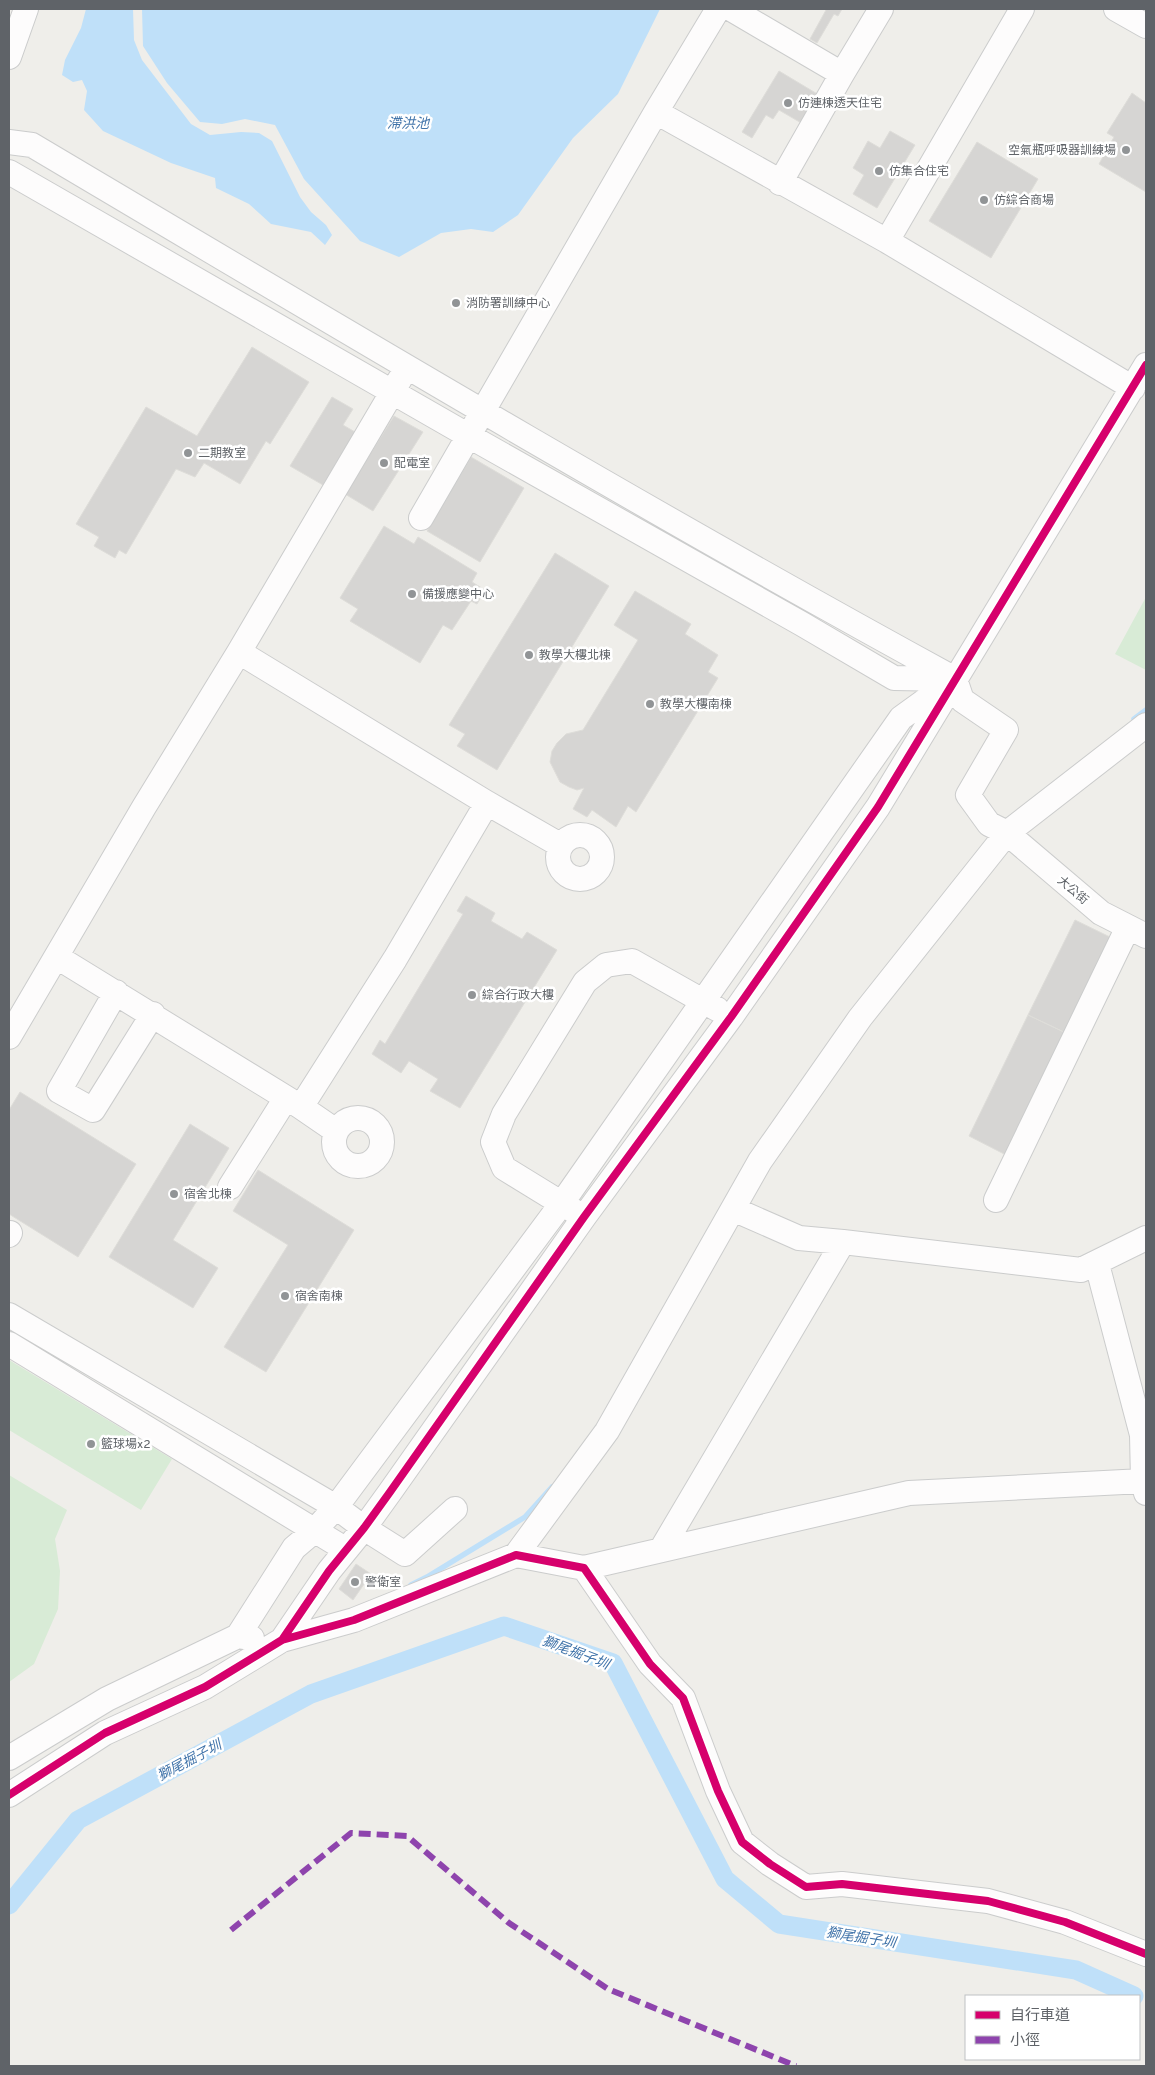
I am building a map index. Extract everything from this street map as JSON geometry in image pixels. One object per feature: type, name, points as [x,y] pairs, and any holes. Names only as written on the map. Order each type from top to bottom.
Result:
[{"type":"street","points":[[9,57],[26,9]]},
{"type":"street","points":[[421,518],[656,112],[718,9]]},
{"type":"street","points":[[731,9],[842,74]]},
{"type":"street","points":[[780,183],[881,9]]},
{"type":"street","points":[[886,242],[1022,9]]},
{"type":"street","points":[[1116,9],[1146,26]]},
{"type":"street","points":[[656,112],[886,242],[1133,388]]},
{"type":"street","points":[[9,142],[32,145],[482,412],[816,603],[955,679]]},
{"type":"street","points":[[9,172],[894,678],[955,679]]},
{"type":"street","points":[[282,1640],[329,1571],[364,1528],[584,1217],[731,1017],[878,808],[1146,365]]},
{"type":"street","points":[[9,1037],[144,806],[239,652],[406,368]]},
{"type":"street","points":[[239,652],[487,803],[560,845]]},
{"type":"street","points":[[238,1636],[294,1548],[314,1531],[336,1507],[562,1204],[901,718],[955,679]]},
{"type":"street","name":"大公街","points":[[955,679],[962,700],[1006,730],[968,795],[989,824],[1007,833],[1101,913],[1137,932]]},
{"type":"street","points":[[9,1795],[105,1733],[206,1687],[282,1640],[354,1620],[516,1555],[607,1430],[760,1161],[860,1018],[1007,833],[1146,725]]},
{"type":"street","points":[[230,1187],[395,959],[487,803]]},
{"type":"street","points":[[996,1200],[1137,932]]},
{"type":"street","points":[[57,957],[152,1014],[336,1131]]},
{"type":"street","points":[[584,1217],[504,1168],[493,1142],[504,1114],[585,982],[606,965],[632,961],[731,1017]]},
{"type":"street","points":[[116,992],[59,1090],[93,1110],[152,1014]]},
{"type":"street","points":[[733,1208],[798,1238],[1081,1270],[1097,1264],[1146,1238]]},
{"type":"street","points":[[661,1550],[843,1242]]},
{"type":"street","points":[[516,1555],[584,1568],[909,1493],[1144,1487],[1144,1434],[1097,1264]]},
{"type":"street","points":[[9,1315],[336,1507],[364,1528],[405,1554],[455,1509]]},
{"type":"street","points":[[9,1344],[346,1550]]},
{"type":"street","points":[[584,1568],[650,1664],[683,1698],[718,1791],[742,1842],[770,1864],[806,1887],[842,1884],[988,1901],[1065,1922],[1146,1954]]},
{"type":"street","points":[[9,1758],[107,1698],[238,1636],[282,1640]]},
{"type":"green space","points":[[1146,597],[1146,670],[1115,654]]},
{"type":"green space","name":"籃球場x2","points":[[9,1360],[172,1459],[141,1510],[9,1430]]},
{"type":"green space","points":[[9,1475],[67,1510],[55,1539],[60,1571],[58,1609],[34,1664],[9,1682]]},
{"type":"water","points":[[86,9],[133,9],[134,40],[142,60],[191,124],[210,135],[241,132],[259,133],[272,141],[300,197],[311,212],[326,225],[332,235],[325,245],[311,232],[271,224],[249,204],[216,188],[215,178],[171,163],[103,131],[84,110],[87,91],[82,80],[73,82],[62,75],[65,60],[81,28]]},
{"type":"water","name":"滯洪池","points":[[142,9],[660,9],[618,94],[573,138],[518,215],[493,232],[471,229],[441,233],[399,257],[360,241],[304,179],[275,125],[245,119],[222,124],[200,122],[167,83],[143,46]]},
{"type":"building","points":[[824,9],[842,9],[838,16],[834,14],[817,43],[810,39],[826,10]]},
{"type":"building","name":"仿連棟透天住宅","points":[[779,71],[819,95],[803,124],[779,110],[773,119],[766,115],[752,138],[742,132]]},
{"type":"building","name":"空氣瓶呼吸器訓練場","points":[[1132,93],[1146,103],[1146,192],[1099,164],[1114,137],[1107,133]]},
{"type":"building","name":"仿集合住宅","points":[[890,131],[915,145],[877,208],[853,194],[864,175],[853,168],[868,141],[880,148]]},
{"type":"building","name":"仿綜合商場","points":[[977,142],[1038,179],[991,258],[929,221]]},
{"type":"building","name":"二期教室","points":[[252,347],[309,382],[270,444],[266,441],[240,484],[204,463],[195,477],[176,469],[126,554],[119,550],[115,558],[94,546],[99,537],[76,524],[146,407],[197,436]]},
{"type":"building","points":[[332,397],[353,409],[343,425],[355,432],[323,485],[290,466]]},
{"type":"building","name":"配電室","points":[[394,416],[423,432],[373,511],[345,494]]},
{"type":"building","points":[[471,457],[524,488],[480,562],[427,531]]},
{"type":"building","name":"備援應變中心","points":[[384,526],[414,544],[418,537],[477,573],[472,582],[485,590],[477,604],[471,601],[452,630],[443,625],[420,663],[350,621],[358,609],[340,598]]},
{"type":"building","name":"教學大樓北棟","points":[[555,553],[609,586],[497,770],[457,746],[465,734],[449,725]]},
{"type":"building","name":"教學大樓南棟","points":[[635,591],[691,624],[685,634],[718,655],[708,672],[718,678],[636,812],[628,806],[616,827],[592,810],[587,817],[573,809],[584,788],[577,790],[560,782],[550,762],[552,751],[566,734],[583,730],[638,640],[614,625]]},
{"type":"building","name":"綜合行政大樓","points":[[466,896],[495,913],[491,921],[522,939],[527,932],[557,950],[460,1108],[430,1091],[438,1079],[409,1061],[401,1073],[372,1054],[380,1040],[385,1044],[463,914],[457,911]]},
{"type":"building","points":[[1075,920],[1114,939],[1068,1034],[1028,1015]]},
{"type":"building","points":[[1028,1015],[1068,1034],[1008,1156],[969,1136]]},
{"type":"building","points":[[20,1092],[136,1164],[78,1257],[9,1214],[9,1110]]},
{"type":"building","name":"宿舍北棟","points":[[190,1124],[229,1148],[173,1240],[218,1268],[193,1308],[109,1257]]},
{"type":"building","name":"宿舍南棟","points":[[258,1170],[354,1230],[266,1372],[224,1347],[288,1245],[233,1211]]},
{"type":"building","name":"警衛室","points":[[356,1564],[371,1574],[353,1600],[339,1589]]},
{"type":"waterway","points":[[1134,719],[1146,710]]},
{"type":"waterway","points":[[411,1585],[525,1517],[552,1487]]},
{"type":"waterway","name":"獅尾掘子圳","points":[[9,1905],[78,1820],[311,1694],[504,1626],[613,1663],[725,1879],[779,1924],[1076,1970],[1132,1995]]},
{"type":"marked path","points":[[231,1930],[351,1833],[407,1836],[509,1923],[608,1989],[796,2066]]},
{"type":"cycle path","points":[[282,1640],[329,1571],[390,1492],[584,1217],[731,1017],[878,807],[1146,365]]},
{"type":"cycle path","points":[[9,1795],[105,1733],[205,1687],[282,1640],[354,1620],[516,1555],[584,1568],[650,1664],[683,1698],[718,1791],[742,1842],[770,1864],[806,1887],[842,1884],[988,1901],[1065,1922],[1146,1954]]},
{"type":"place","name":"仿連棟透天住宅","points":[[788,103]]},
{"type":"place","name":"空氣瓶呼吸器訓練場","points":[[1126,150]]},
{"type":"place","name":"仿集合住宅","points":[[879,171]]},
{"type":"place","name":"仿綜合商場","points":[[984,200]]},
{"type":"place","name":"消防署訓練中心","points":[[456,303]]},
{"type":"place","name":"二期教室","points":[[188,453]]},
{"type":"place","name":"配電室","points":[[384,463]]},
{"type":"place","name":"備援應變中心","points":[[412,594]]},
{"type":"place","name":"教學大樓北棟","points":[[529,655]]},
{"type":"place","name":"教學大樓南棟","points":[[650,704]]},
{"type":"place","name":"綜合行政大樓","points":[[472,995]]},
{"type":"place","name":"宿舍北棟","points":[[174,1194]]},
{"type":"place","name":"宿舍南棟","points":[[285,1296]]},
{"type":"place","name":"籃球場x2","points":[[91,1444]]},
{"type":"place","name":"警衛室","points":[[355,1582]]}]
